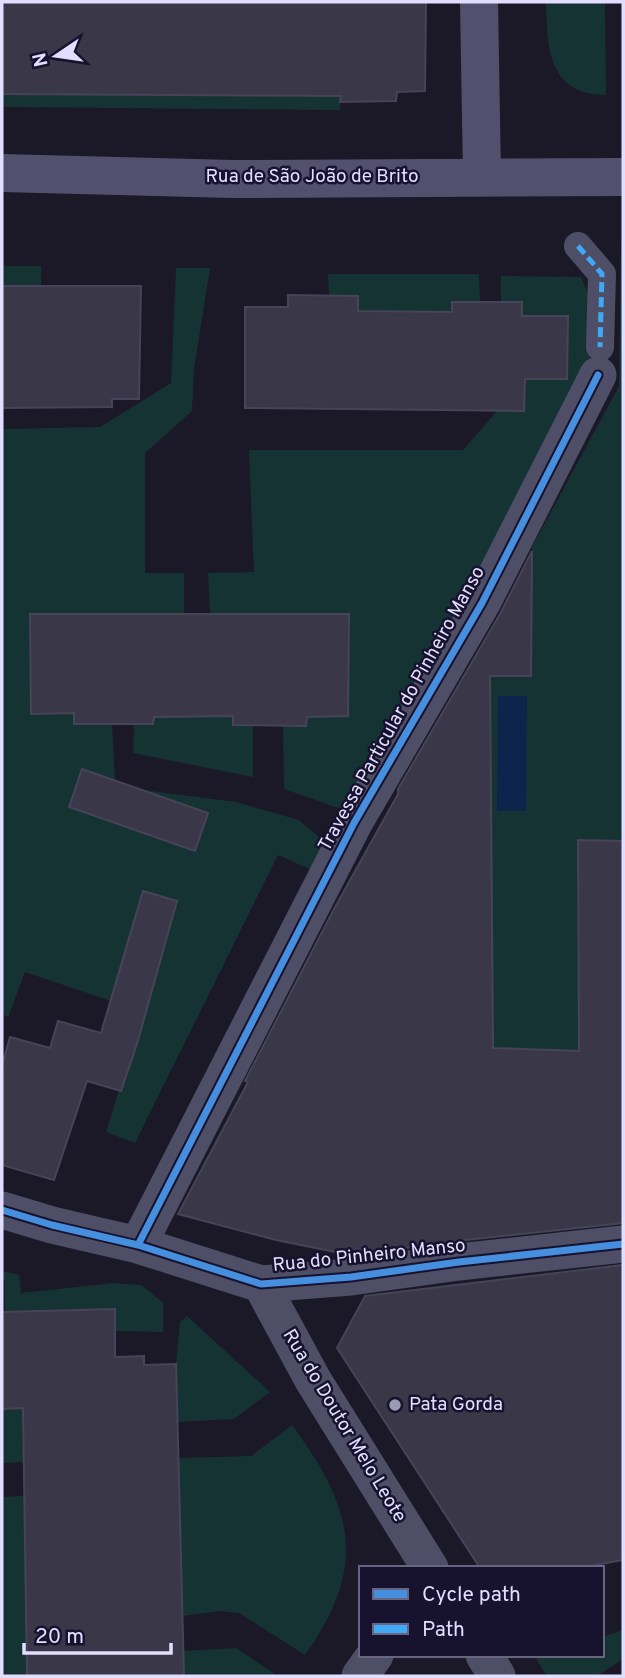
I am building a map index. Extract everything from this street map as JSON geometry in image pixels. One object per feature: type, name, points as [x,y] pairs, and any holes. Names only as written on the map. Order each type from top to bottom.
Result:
[{"type":"main road","points":[[480,2],[482,177]]},
{"type":"main road","name":"Rua de São João de Brito","points":[[2,173],[233,179],[623,177]]},
{"type":"street","points":[[578,246],[602,274],[599,361]]},
{"type":"street","name":"Travessa Particular do Pinheiro Manso","points":[[138,1245],[354,823],[482,603],[599,361]]},
{"type":"street","name":"Rua do Pinheiro Manso","points":[[2,1210],[138,1245],[261,1284],[351,1277],[623,1244]]},
{"type":"street","name":"Rua do Doutor Melo Leote","points":[[261,1284],[313,1380],[429,1566]]},
{"type":"street","points":[[360,1676],[374,1657]]},
{"type":"street","points":[[485,1657],[497,1676]]},
{"type":"green space","points":[[546,2],[605,2],[606,95],[587,93],[572,87],[562,77],[550,51]]},
{"type":"green space","points":[[2,94],[341,94],[340,110],[2,107]]},
{"type":"green space","points":[[621,244],[623,841],[577,840],[579,1056],[530,1049],[493,1048],[490,676],[531,675],[532,547],[619,386]]},
{"type":"green space","points":[[2,266],[41,266],[41,286],[2,286]]},
{"type":"green space","points":[[176,268],[210,268],[194,369],[192,411],[145,453],[145,573],[184,573],[184,614],[30,614],[31,713],[74,713],[75,724],[112,724],[115,781],[70,807],[195,851],[207,813],[136,789],[236,802],[299,820],[318,836],[326,854],[314,871],[278,855],[135,1143],[106,1132],[162,953],[128,942],[111,1001],[25,972],[8,1017],[2,1014],[2,429],[100,427],[171,383]]},
{"type":"green space","points":[[328,274],[479,274],[480,302],[452,302],[452,312],[358,311],[358,296],[329,296]]},
{"type":"green space","points":[[501,276],[581,277],[590,298],[590,364],[551,441],[347,811],[284,789],[283,725],[306,726],[307,717],[348,715],[349,615],[210,614],[208,573],[254,572],[249,450],[463,450],[497,411],[524,411],[525,379],[567,379],[568,316],[522,316],[522,302],[501,302]]},
{"type":"green space","points":[[233,716],[233,725],[253,725],[253,777],[133,753],[134,724],[152,724],[154,717]]},
{"type":"green space","points":[[2,1271],[19,1275],[21,1293],[114,1283],[142,1285],[163,1303],[163,1332],[115,1331],[115,1309],[5,1312],[5,1280],[2,1280]]},
{"type":"green space","points":[[187,1316],[270,1392],[234,1419],[178,1422],[176,1364],[180,1322]]},
{"type":"green space","points":[[23,1408],[24,1462],[2,1463],[2,1409]]},
{"type":"green space","points":[[292,1425],[329,1483],[340,1511],[345,1537],[345,1565],[339,1593],[325,1623],[305,1655],[239,1613],[220,1611],[182,1616],[178,1458],[251,1456]]},
{"type":"green space","points":[[24,1496],[27,1676],[2,1676],[2,1497]]},
{"type":"green space","points":[[623,1630],[623,1659],[597,1676],[547,1676],[536,1659],[604,1657],[604,1636]]},
{"type":"green space","points":[[236,1648],[278,1676],[184,1676],[184,1651]]},
{"type":"water","points":[[498,696],[527,696],[526,811],[497,811]]},
{"type":"building","points":[[2,2],[426,2],[425,91],[397,92],[396,101],[340,102],[341,96],[2,94]]},
{"type":"building","points":[[2,286],[141,286],[139,399],[112,399],[112,407],[2,408]]},
{"type":"building","points":[[288,295],[358,296],[358,311],[452,312],[452,302],[522,302],[522,316],[568,316],[567,379],[525,379],[524,411],[245,408],[245,307],[288,307]]},
{"type":"building","points":[[532,551],[531,676],[490,676],[493,1048],[579,1051],[578,840],[623,841],[623,1223],[345,1256],[178,1214],[248,1082],[245,1081],[334,909],[398,794],[398,789],[500,614]]},
{"type":"building","points":[[30,614],[349,614],[348,716],[307,717],[306,726],[233,725],[233,716],[154,717],[153,724],[74,724],[74,713],[31,714]]},
{"type":"building","points":[[82,769],[208,813],[195,851],[69,807]]},
{"type":"building","points":[[143,891],[177,901],[121,1091],[87,1081],[54,1180],[2,1165],[2,1066],[10,1037],[50,1048],[58,1021],[101,1033]]},
{"type":"building","points":[[623,1265],[623,1560],[591,1566],[479,1566],[337,1348],[365,1296]]},
{"type":"building","points":[[115,1309],[115,1357],[144,1356],[144,1365],[176,1364],[184,1676],[27,1676],[23,1408],[2,1409],[2,1312]]},
{"type":"marked path","points":[[578,246],[602,274],[600,347]]},
{"type":"cycle path","points":[[138,1245],[354,823],[482,603],[598,375]]},
{"type":"cycle path","points":[[2,1210],[138,1245],[261,1284],[351,1277],[623,1244]]},
{"type":"place","name":"Pata Gorda","points":[[395,1405]]}]
